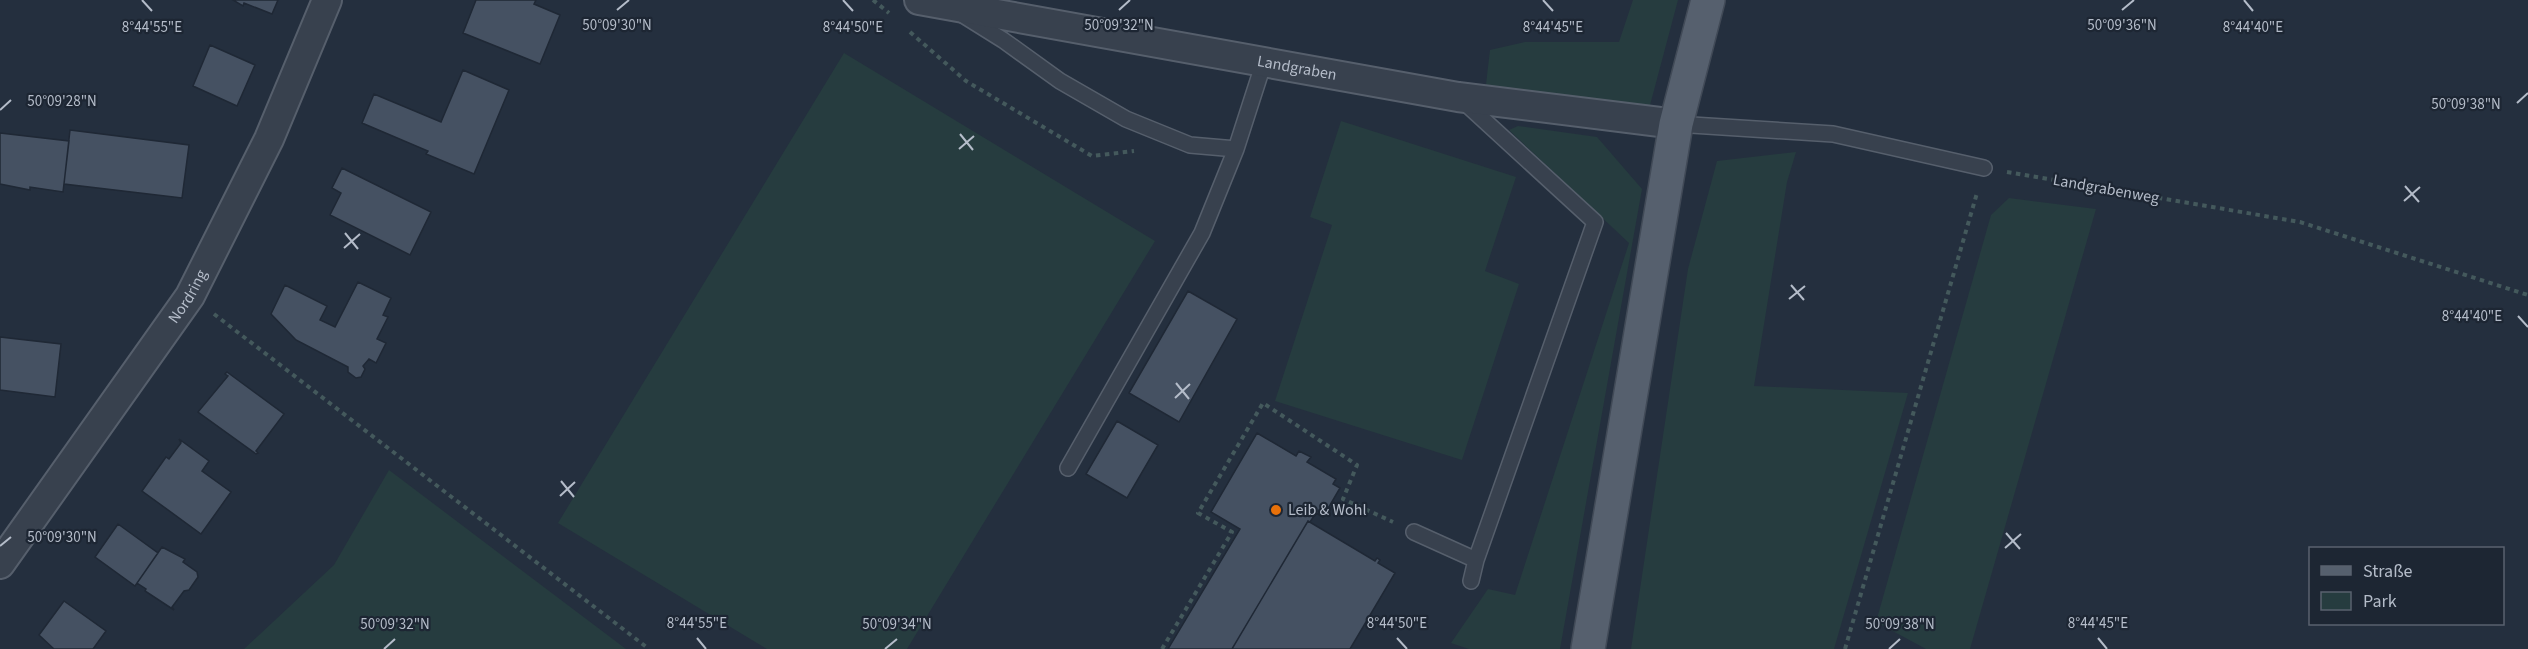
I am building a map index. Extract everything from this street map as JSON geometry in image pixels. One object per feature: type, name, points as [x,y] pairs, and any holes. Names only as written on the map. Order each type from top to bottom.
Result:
[{"type":"main road","points":[[1588,649],[1676,124],[1708,0]]},
{"type":"street","name":"Nordring","points":[[0,564],[190,296],[269,139],[327,0]]},
{"type":"street","name":"Landgraben","points":[[919,0],[1458,97],[1676,124]]},
{"type":"lane","points":[[947,6],[1003,40],[1060,81],[1126,120],[1190,145],[1236,149]]},
{"type":"lane","points":[[1068,468],[1202,233],[1236,149],[1264,62]]},
{"type":"lane","points":[[1458,97],[1595,222],[1476,560],[1471,581]]},
{"type":"lane","points":[[1676,124],[1833,134],[1984,168]]},
{"type":"lane","points":[[1414,532],[1476,560]]},
{"type":"path","points":[[873,0],[890,15]]},
{"type":"path","points":[[907,30],[966,81],[1092,156],[1136,151]]},
{"type":"path","points":[[1845,649],[1984,168]]},
{"type":"path","name":"Landgrabenweg","points":[[1984,168],[2300,222],[2528,295]]},
{"type":"path","points":[[190,296],[649,649]]},
{"type":"path","points":[[1162,649],[1232,532],[1198,513],[1263,403],[1357,465],[1342,499],[1414,532]]},
{"type":"green space","points":[[1633,0],[1678,0],[1649,109],[1485,93],[1490,50],[1525,42],[1619,42]]},
{"type":"green space","points":[[844,53],[1155,241],[907,649],[767,649],[558,523]]},
{"type":"green space","points":[[1341,121],[1516,177],[1485,271],[1519,284],[1462,460],[1275,401],[1332,225],[1310,217]]},
{"type":"green space","points":[[1518,126],[1597,137],[1642,189],[1560,649],[1469,649],[1451,643],[1488,589],[1515,595],[1629,243],[1509,130]]},
{"type":"green space","points":[[1796,152],[1787,182],[1754,386],[1908,393],[1834,649],[1631,649],[1688,269],[1717,161]]},
{"type":"green space","points":[[2009,198],[2096,209],[1970,649],[1926,649],[1876,622],[1991,215]]},
{"type":"green space","points":[[389,470],[626,649],[244,649],[334,565]]},
{"type":"building","points":[[233,0],[278,0],[272,14],[244,3],[243,6]]},
{"type":"building","points":[[476,0],[536,0],[534,4],[560,15],[540,64],[463,33]]},
{"type":"building","points":[[210,45],[255,65],[237,106],[193,86]]},
{"type":"building","points":[[463,70],[509,90],[474,174],[426,154],[428,151],[362,123],[374,94],[441,122]]},
{"type":"building","points":[[70,130],[189,145],[182,198],[64,184]]},
{"type":"building","points":[[0,133],[69,141],[63,192],[30,187],[30,190],[0,184]]},
{"type":"building","points":[[342,168],[431,212],[410,255],[330,215],[341,193],[332,188]]},
{"type":"building","points":[[358,282],[391,298],[383,315],[388,317],[377,339],[386,343],[376,363],[369,359],[363,366],[365,369],[361,377],[356,378],[348,372],[348,367],[296,340],[271,314],[285,285],[327,306],[320,320],[335,327]]},
{"type":"building","points":[[1188,291],[1237,319],[1179,422],[1129,393]]},
{"type":"building","points":[[0,337],[61,344],[55,397],[0,390]]},
{"type":"building","points":[[227,372],[284,414],[256,454],[198,412],[228,376],[225,374]]},
{"type":"building","points":[[1117,421],[1158,445],[1127,498],[1086,474]]},
{"type":"building","points":[[1257,433],[1296,456],[1299,451],[1311,457],[1307,462],[1336,479],[1333,484],[1340,488],[1323,517],[1316,513],[1310,522],[1308,521],[1232,649],[1168,649],[1240,529],[1211,512]]},
{"type":"building","points":[[179,439],[209,461],[202,471],[231,492],[201,534],[142,491],[166,457],[169,459],[181,443]]},
{"type":"building","points":[[1308,521],[1375,561],[1377,558],[1380,560],[1378,563],[1395,573],[1350,649],[1232,649]]},
{"type":"building","points":[[118,524],[158,553],[135,586],[95,557]]},
{"type":"building","points":[[162,547],[185,559],[183,562],[197,572],[198,577],[172,607],[174,610],[137,583]]},
{"type":"building","points":[[64,601],[106,631],[93,649],[54,649],[39,635]]},
{"type":"place","name":"Leib & Wohl","points":[[1276,510]]}]
